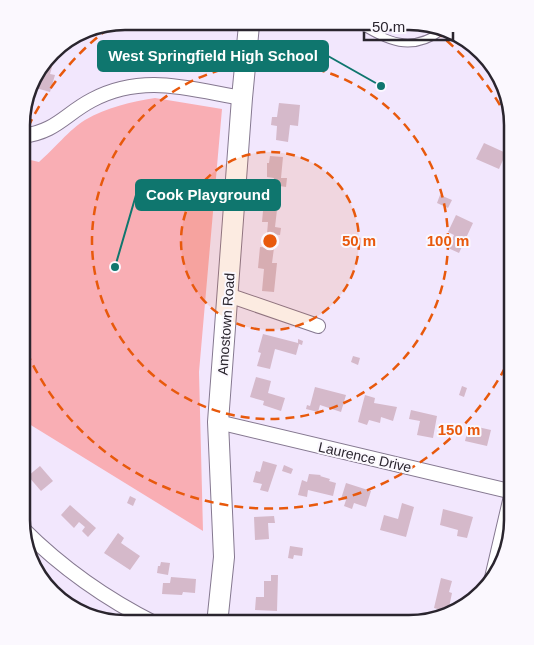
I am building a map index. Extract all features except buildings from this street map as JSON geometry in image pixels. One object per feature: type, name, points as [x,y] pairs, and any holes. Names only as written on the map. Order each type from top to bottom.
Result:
[{"type":"street","name":"Amostown Road","points":[[219,615],[224,557],[218,422],[248,30]]},
{"type":"street","points":[[30,134],[47,130],[62,122],[90,101],[126,87],[167,85],[242,98]]},
{"type":"street","points":[[228,295],[318,326]]},
{"type":"street","name":"Laurence Drive","points":[[218,422],[504,490]]},
{"type":"street","points":[[497,554],[504,527]]},
{"type":"street","points":[[31,536],[71,570],[141,615]]},
{"type":"lane","points":[[370,30],[402,44],[425,41],[436,34]]},
{"type":"lane","points":[[130,615],[132,610]]},
{"type":"shaded area","points":[[155,98],[222,109],[199,372],[203,531],[30,425],[30,160],[39,162],[74,128],[85,120],[102,112],[137,101]]},
{"type":"place","name":"West Springfield High School","points":[[381,86]]},
{"type":"place","name":"Cook Playground","points":[[115,267]]}]
